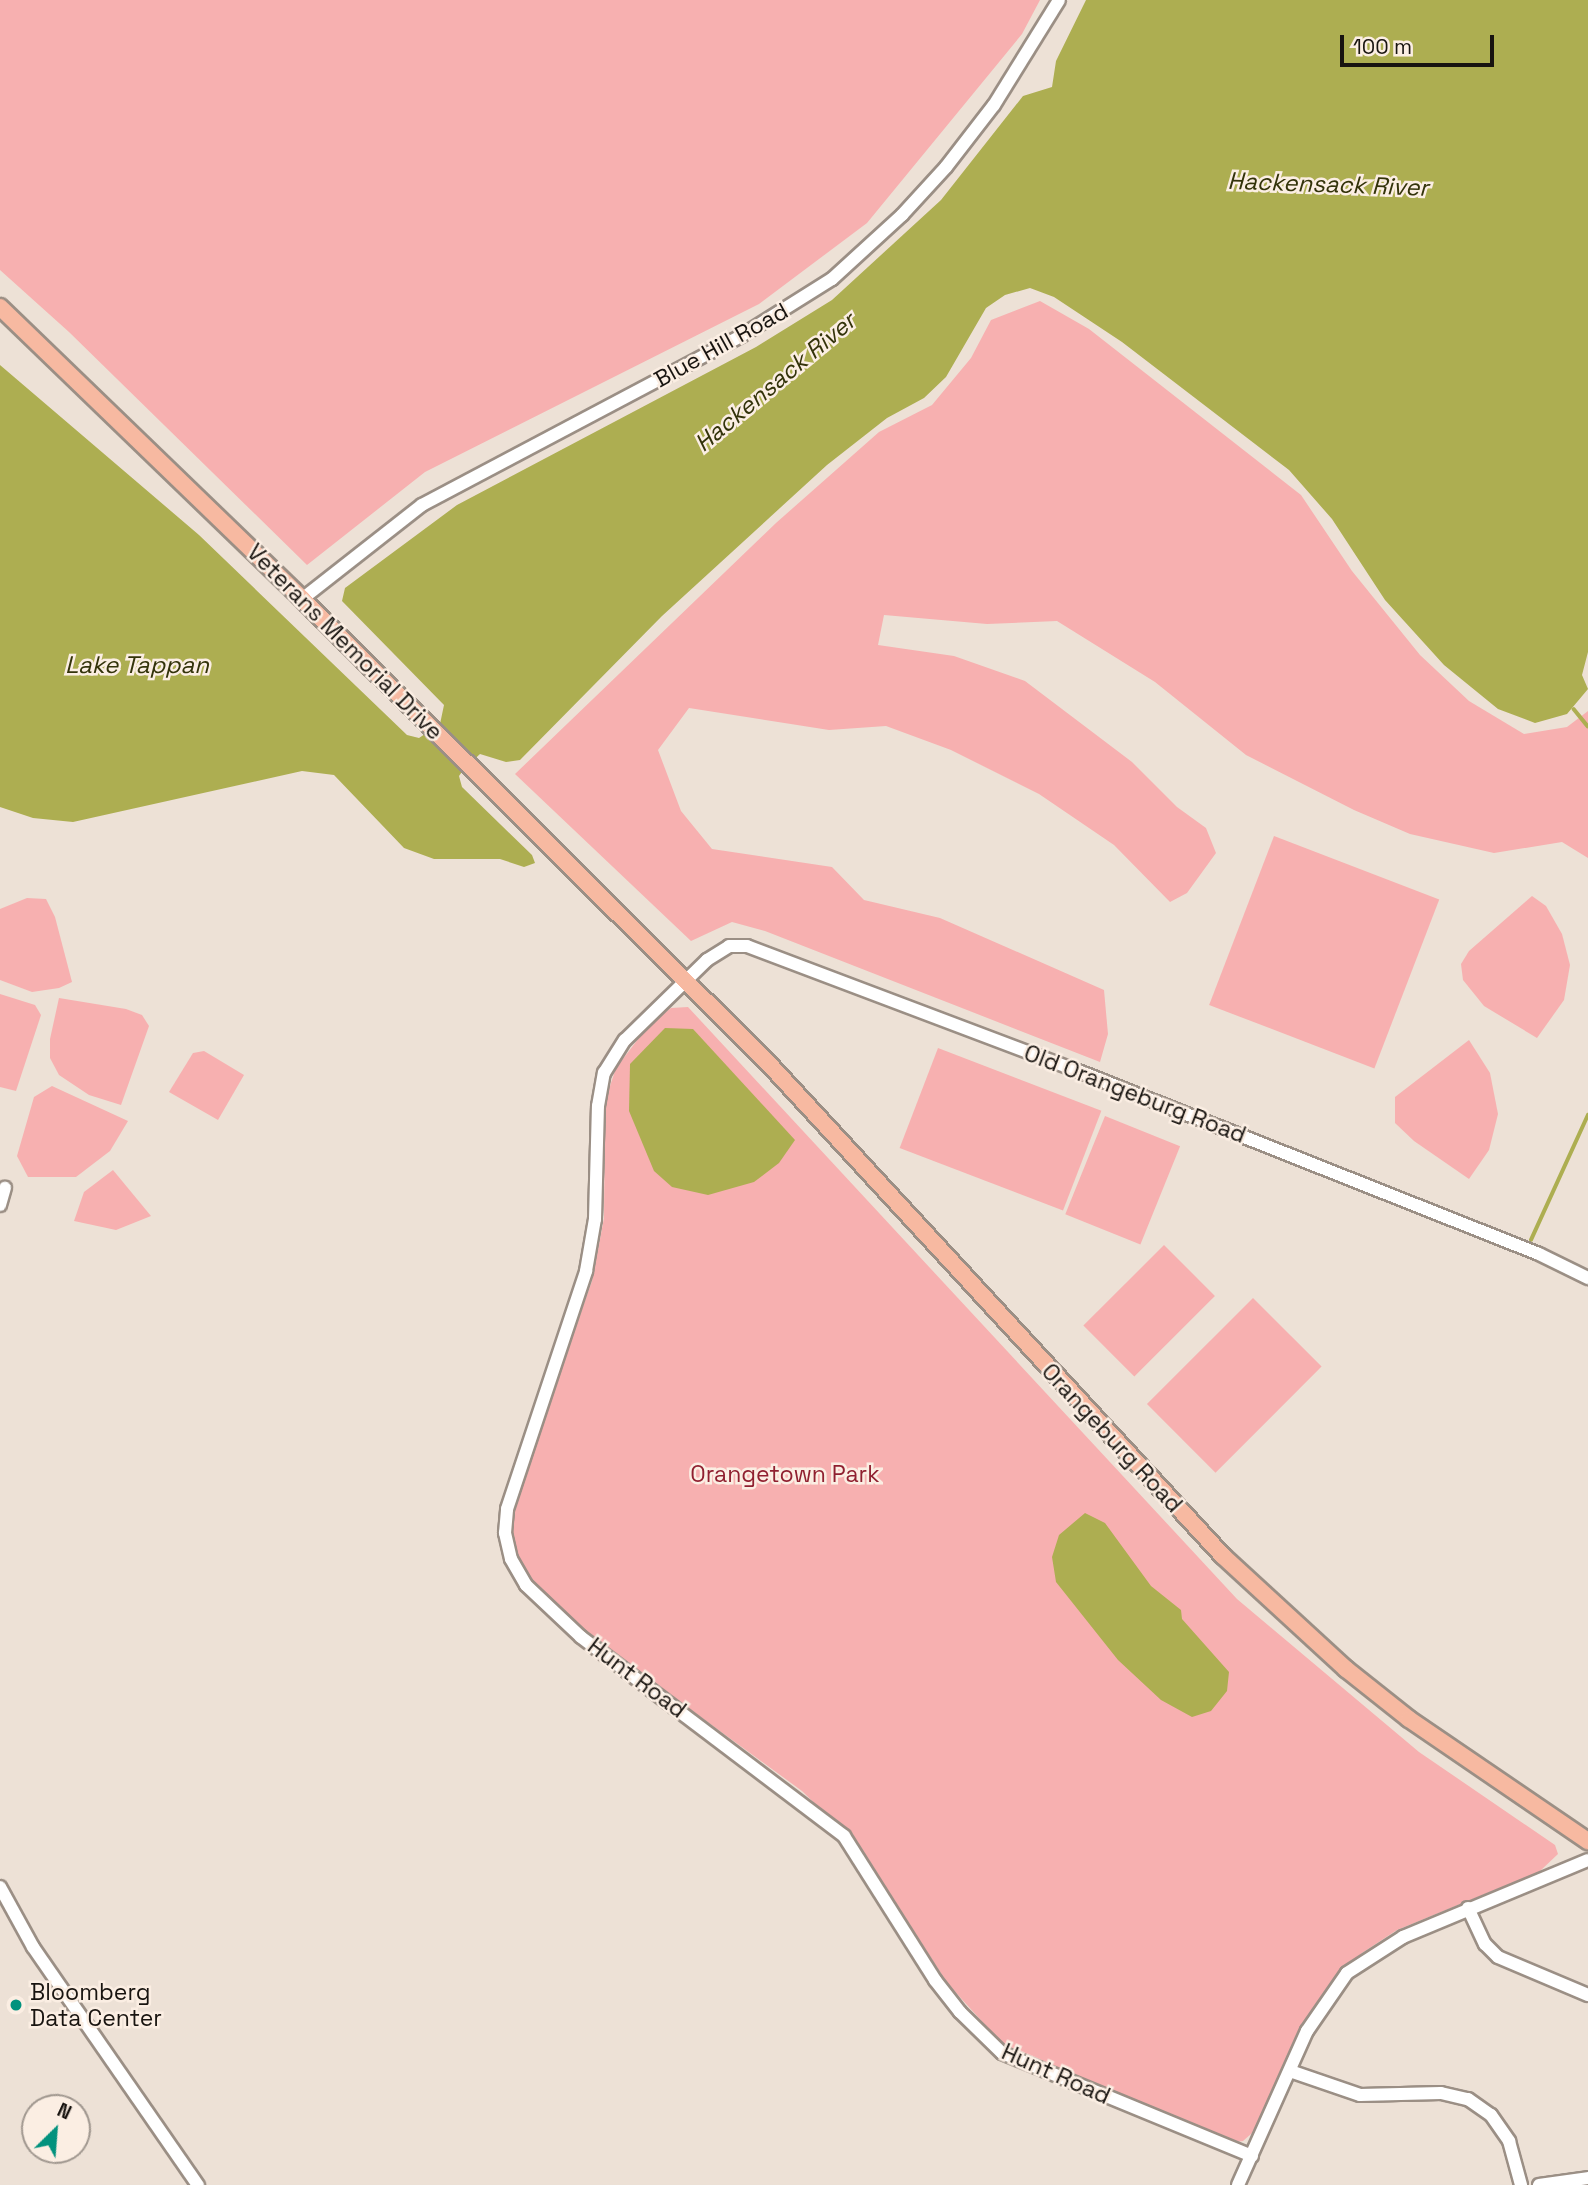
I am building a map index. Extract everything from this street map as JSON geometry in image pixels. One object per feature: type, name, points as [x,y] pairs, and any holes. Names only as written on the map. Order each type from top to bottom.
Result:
[{"type":"main road","name":"Veterans Memorial Drive","points":[[0,307],[302,599],[686,980]]},
{"type":"main road","name":"Orangeburg Road","points":[[686,980],[770,1065],[1223,1556],[1346,1669],[1409,1719],[1588,1841]]},
{"type":"street","name":"Blue Hill Road","points":[[302,599],[422,505],[741,336],[832,279],[902,215],[946,167],[994,105],[1059,0]]},
{"type":"street","name":"Old Orangeburg Road","points":[[686,980],[729,946],[766,951],[1415,1204],[1588,1278]]},
{"type":"street","name":"Hunt Road","points":[[686,980],[625,1040],[604,1073],[588,1261],[514,1482],[505,1533],[511,1559],[547,1609],[844,1836],[935,1980],[960,2012],[1002,2053],[1252,2156]]},
{"type":"street","points":[[0,1205],[5,1188]]},
{"type":"street","points":[[1238,2185],[1320,2009],[1348,1973],[1403,1937],[1588,1860]]},
{"type":"street","points":[[0,1887],[33,1947],[198,2185]]},
{"type":"street","points":[[1468,1908],[1485,1944],[1498,1957],[1588,1995]]},
{"type":"street","points":[[1290,2071],[1360,2095],[1441,2093],[1468,2099],[1491,2115],[1509,2141],[1521,2185]]},
{"type":"street","points":[[1539,2185],[1588,2178]]},
{"type":"green space","points":[[0,0],[1040,0],[1022,34],[867,223],[759,304],[425,472],[307,565],[69,332],[0,270]]},
{"type":"green space","points":[[1040,301],[1089,329],[1301,495],[1352,571],[1420,655],[1469,701],[1524,734],[1567,727],[1588,711],[1588,858],[1562,842],[1494,853],[1410,834],[1354,810],[1246,755],[1155,682],[1057,621],[987,624],[884,615],[878,645],[954,656],[1025,681],[1132,762],[1177,807],[1206,828],[1216,853],[1187,893],[1170,902],[1114,845],[1039,794],[951,750],[886,726],[829,730],[689,708],[658,750],[681,811],[712,849],[832,867],[864,900],[940,918],[1104,990],[1108,1034],[1100,1062],[765,931],[732,922],[691,941],[515,774],[776,523],[879,432],[932,405],[971,358],[991,320]]},
{"type":"green space","points":[[1274,836],[1439,899],[1374,1068],[1209,1005]]},
{"type":"green space","points":[[1532,896],[1546,906],[1562,934],[1570,965],[1564,1000],[1537,1038],[1484,1006],[1463,980],[1461,964],[1469,951]]},
{"type":"green space","points":[[27,898],[46,899],[55,917],[72,982],[59,988],[32,992],[0,980],[0,909]]},
{"type":"green space","points":[[0,994],[35,1005],[41,1015],[16,1091],[0,1087]]},
{"type":"green space","points":[[59,998],[126,1009],[142,1015],[149,1026],[121,1105],[89,1095],[59,1075],[50,1058],[50,1039]]},
{"type":"green space","name":"Orangetown Park","points":[[688,1007],[1237,1599],[1419,1752],[1555,1845],[1558,1854],[1539,1872],[1397,1930],[1362,1953],[1325,1990],[1302,2028],[1259,2127],[1243,2141],[1229,2143],[1008,2050],[948,1984],[860,1849],[841,1829],[802,1791],[553,1609],[525,1574],[511,1543],[512,1507],[592,1281],[604,1218],[605,1101],[616,1068],[648,1026],[671,1008]]},
{"type":"green space","points":[[1469,1040],[1490,1073],[1498,1114],[1489,1150],[1469,1179],[1414,1141],[1395,1123],[1395,1097]]},
{"type":"green space","points":[[938,1048],[1101,1111],[1063,1211],[900,1148]]},
{"type":"green space","points":[[204,1051],[244,1075],[218,1120],[169,1092],[193,1053]]},
{"type":"green space","points":[[52,1086],[128,1121],[110,1151],[76,1177],[28,1177],[17,1156],[34,1097]]},
{"type":"green space","points":[[1105,1116],[1180,1146],[1140,1245],[1065,1214]]},
{"type":"green space","points":[[113,1170],[151,1216],[116,1230],[74,1221],[84,1192]]},
{"type":"green space","points":[[1164,1245],[1215,1296],[1134,1377],[1083,1326]]},
{"type":"green space","points":[[1253,1298],[1322,1367],[1216,1473],[1147,1404]]},
{"type":"water","points":[[1086,0],[1588,0],[1588,652],[1582,675],[1588,689],[1567,714],[1535,723],[1498,709],[1444,665],[1385,600],[1332,519],[1289,470],[1122,342],[1054,297],[1030,288],[1005,295],[986,308],[946,377],[924,398],[887,418],[827,465],[662,616],[520,760],[506,762],[480,754],[464,769],[459,776],[462,787],[532,855],[535,863],[524,867],[500,859],[434,859],[404,848],[334,775],[302,771],[73,822],[33,818],[0,807],[0,365],[199,535],[407,735],[419,738],[440,724],[444,705],[342,601],[345,588],[457,505],[756,347],[832,300],[941,200],[1023,96],[1052,87],[1056,61]]},
{"type":"water","points":[[665,1028],[693,1029],[795,1140],[779,1163],[754,1182],[708,1195],[672,1187],[654,1171],[629,1111],[630,1064]]},
{"type":"water","points":[[1085,1513],[1105,1523],[1151,1586],[1181,1610],[1182,1619],[1229,1672],[1227,1691],[1211,1711],[1192,1717],[1161,1700],[1118,1660],[1056,1582],[1052,1557],[1059,1535]]},
{"type":"waterway","points":[[1574,709],[1588,726]]},
{"type":"waterway","points":[[1531,1240],[1588,1115]]},
{"type":"place","name":"Bloomberg Data Center","points":[[16,2005]]},
{"type":"water label","name":"Hackensack River","points":[[1328,184]]},
{"type":"water label","name":"Hackensack River","points":[[775,382]]},
{"type":"water label","name":"Lake Tappan","points":[[137,665]]}]
